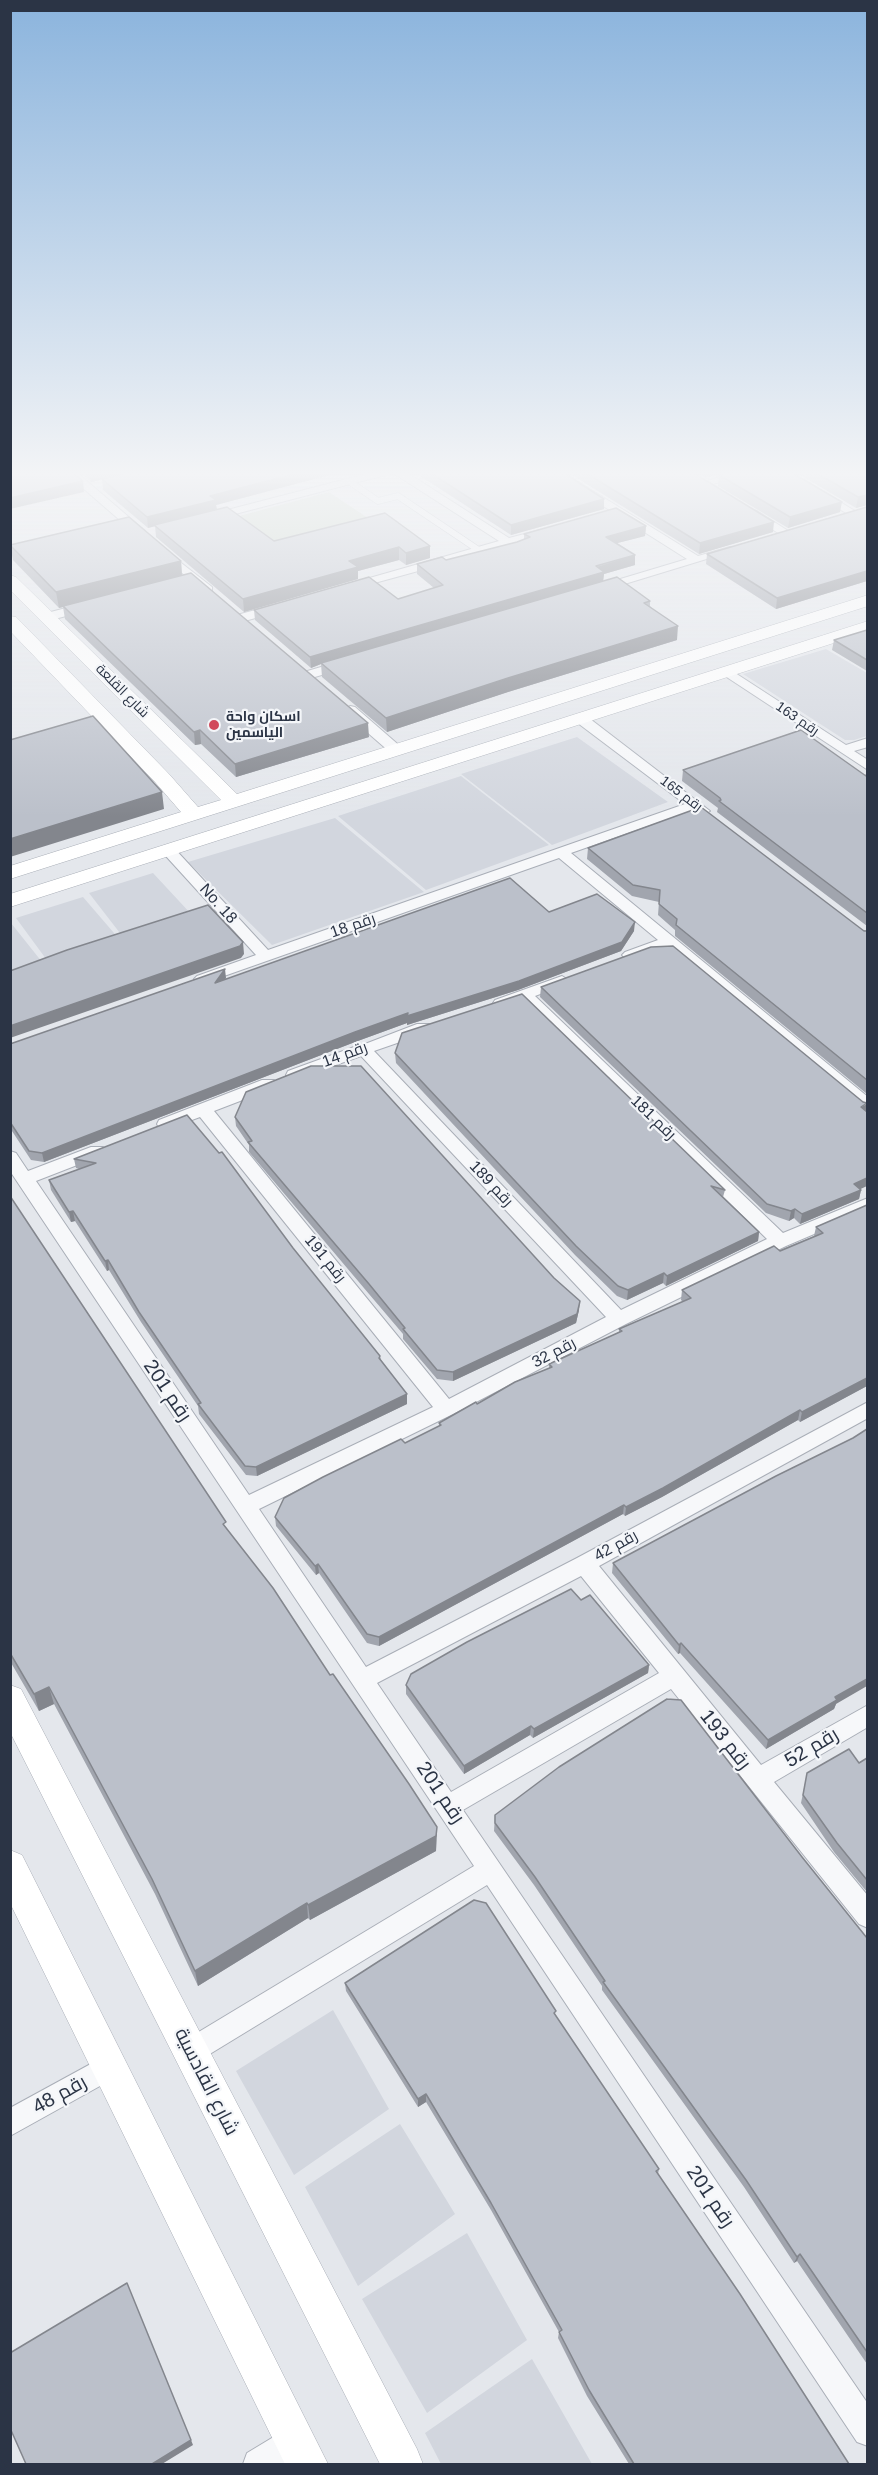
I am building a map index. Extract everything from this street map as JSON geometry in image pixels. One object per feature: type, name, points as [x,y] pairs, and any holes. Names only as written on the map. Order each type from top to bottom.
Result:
[{"type":"street","name":"شارع القلعة","points":[[16,586],[234,802]]},
{"type":"street","points":[[199,586],[213,594]]},
{"type":"street","points":[[342,589],[355,586]]},
{"type":"street","points":[[593,590],[609,586]]},
{"type":"street","points":[[10,873],[867,600]]},
{"type":"street","points":[[12,625],[100,603]]},
{"type":"street","points":[[240,617],[286,605]]},
{"type":"street","name":"شارع القلعة","points":[[12,625],[30,640],[162,778],[194,815]]},
{"type":"street","points":[[10,901],[867,626]]},
{"type":"street","points":[[10,645],[62,632]]},
{"type":"street","points":[[309,675],[354,662]]},
{"type":"street","name":"رقم 163","points":[[726,671],[867,766]]},
{"type":"street","points":[[344,705],[396,750]]},
{"type":"street","name":"رقم 165","points":[[580,718],[713,819]]},
{"type":"street","points":[[844,750],[867,742]]},
{"type":"street","points":[[162,778],[176,781],[188,789],[201,790],[206,786],[200,768]]},
{"type":"street","name":"رقم 18","points":[[188,984],[695,805]]},
{"type":"street","name":"No. 18","points":[[170,851],[266,957]]},
{"type":"street","points":[[562,853],[867,1106]]},
{"type":"street","points":[[613,962],[668,941]]},
{"type":"street","points":[[482,1009],[580,974]]},
{"type":"street","name":"رقم 181","points":[[525,995],[780,1241]]},
{"type":"street","name":"رقم 14","points":[[148,1131],[362,1048],[438,1023]]},
{"type":"street","name":"رقم 189","points":[[362,1048],[619,1319]]},
{"type":"street","name":"رقم 191","points":[[203,1109],[446,1409]]},
{"type":"street","points":[[25,1179],[114,1144]]},
{"type":"street","name":"رقم 201","points":[[10,1157],[867,2431]]},
{"type":"street","name":"رقم 32","points":[[244,1507],[446,1409],[619,1319],[780,1241],[867,1204]]},
{"type":"street","name":"رقم 42","points":[[363,1679],[584,1564],[867,1408]]},
{"type":"street","name":"رقم 193","points":[[584,1564],[867,1916]]},
{"type":"street","points":[[448,1806],[674,1676]]},
{"type":"street","name":"شارع القادسية","points":[[10,1699],[402,2464]]},
{"type":"street","name":"رقم 52","points":[[757,1780],[867,1715]]},
{"type":"street","points":[[10,1866],[301,2452],[258,2464]]},
{"type":"street","points":[[190,2051],[490,1870]]},
{"type":"street","name":"رقم 48","points":[[10,2123],[109,2067]]},
{"type":"shaded area","points":[[826,649],[867,673],[867,736],[845,740],[743,674]]},
{"type":"shaded area","points":[[577,737],[668,802],[552,845],[461,774]]},
{"type":"shaded area","points":[[461,776],[549,845],[426,890],[338,816]]},
{"type":"shaded area","points":[[335,818],[424,892],[272,945],[188,862]]},
{"type":"shaded area","points":[[153,873],[192,915],[123,937],[89,893]]},
{"type":"shaded area","points":[[83,897],[120,940],[49,963],[16,918]]},
{"type":"shaded area","points":[[11,923],[46,967],[11,979]]},
{"type":"shaded area","points":[[333,2010],[389,2109],[294,2175],[236,2071]]},
{"type":"shaded area","points":[[400,2124],[455,2214],[358,2286],[305,2187]]},
{"type":"shaded area","points":[[467,2233],[527,2340],[427,2413],[362,2299]]},
{"type":"shaded area","points":[[532,2359],[592,2464],[441,2464],[425,2433]]},
{"type":"building","points":[[50,586],[82,586],[56,592]]},
{"type":"building","points":[[143,586],[206,586],[368,723],[235,764],[200,730],[194,732],[63,606]]},
{"type":"building","points":[[227,586],[292,586],[243,599]]},
{"type":"building","points":[[339,586],[380,586],[398,599],[441,586],[557,586],[310,657],[254,610]]},
{"type":"building","points":[[588,586],[629,586],[650,601],[644,603],[678,626],[386,718],[321,663]]},
{"type":"building","points":[[757,586],[819,586],[777,598]]},
{"type":"building","points":[[867,630],[867,660],[834,640]]},
{"type":"building","points":[[93,716],[162,792],[10,839],[10,740]]},
{"type":"building","points":[[801,730],[866,776],[867,773],[867,913],[719,801],[720,798],[683,770]]},
{"type":"building","points":[[701,807],[867,931],[867,1080],[676,925],[677,919],[659,904],[660,890],[633,885],[588,848]]},
{"type":"building","points":[[510,878],[549,912],[597,894],[635,922],[622,942],[519,981],[407,1016],[408,1013],[355,1032],[42,1153],[29,1151],[10,1122],[10,1044],[225,969],[215,983]]},
{"type":"building","points":[[208,905],[243,942],[240,946],[10,1026],[10,971],[67,950]]},
{"type":"building","points":[[673,946],[867,1103],[861,1107],[867,1112],[867,1178],[854,1184],[861,1190],[802,1214],[795,1209],[791,1211],[767,1204],[541,987],[651,947]]},
{"type":"building","points":[[522,994],[725,1190],[711,1186],[759,1232],[667,1276],[664,1273],[628,1290],[618,1286],[576,1246],[395,1053],[402,1033]]},
{"type":"building","points":[[311,1066],[361,1066],[554,1278],[580,1301],[577,1314],[453,1372],[437,1370],[369,1284],[248,1142],[252,1141],[235,1117],[246,1092]]},
{"type":"building","points":[[187,1115],[219,1153],[222,1152],[293,1248],[380,1356],[379,1358],[407,1394],[256,1467],[245,1466],[198,1404],[201,1403],[139,1312],[108,1260],[105,1261],[73,1211],[69,1212],[49,1180],[96,1163],[74,1159]]},
{"type":"building","points":[[10,1196],[226,1522],[223,1524],[273,1588],[330,1675],[333,1674],[437,1827],[436,1836],[308,1905],[307,1903],[195,1971],[152,1879],[49,1687],[34,1694],[10,1653]]},
{"type":"building","points":[[867,1205],[867,1378],[802,1412],[800,1410],[663,1488],[626,1507],[624,1505],[379,1637],[367,1634],[318,1564],[315,1566],[275,1517],[284,1498],[323,1477],[401,1439],[405,1443],[441,1425],[439,1423],[476,1402],[477,1404],[515,1382],[552,1367],[549,1364],[622,1331],[619,1329],[691,1298],[682,1290],[774,1246],[780,1251],[823,1233],[816,1227]]},
{"type":"building","points":[[867,1429],[867,1679],[835,1697],[837,1700],[768,1740],[681,1643],[679,1645],[613,1563]]},
{"type":"building","points":[[571,1589],[581,1600],[590,1595],[649,1665],[534,1729],[531,1726],[464,1766],[406,1685],[411,1674],[467,1642]]},
{"type":"building","points":[[667,1699],[681,1700],[867,1938],[867,2352],[800,2254],[797,2257],[746,2180],[603,1982],[605,1981],[535,1877],[495,1823],[495,1815],[559,1767]]},
{"type":"building","points":[[849,1749],[859,1763],[867,1758],[867,1880],[803,1795],[807,1773]]},
{"type":"building","points":[[474,1900],[486,1903],[556,2011],[554,2013],[659,2169],[656,2171],[740,2294],[849,2464],[634,2464],[589,2390],[559,2332],[562,2330],[491,2203],[426,2094],[418,2099],[345,1983]]},
{"type":"building","points":[[127,2283],[191,2440],[152,2464],[26,2464],[10,2428],[10,2353]]},
{"type":"place","name":"اسكان واحة الياسمين","points":[[214,725]]}]
